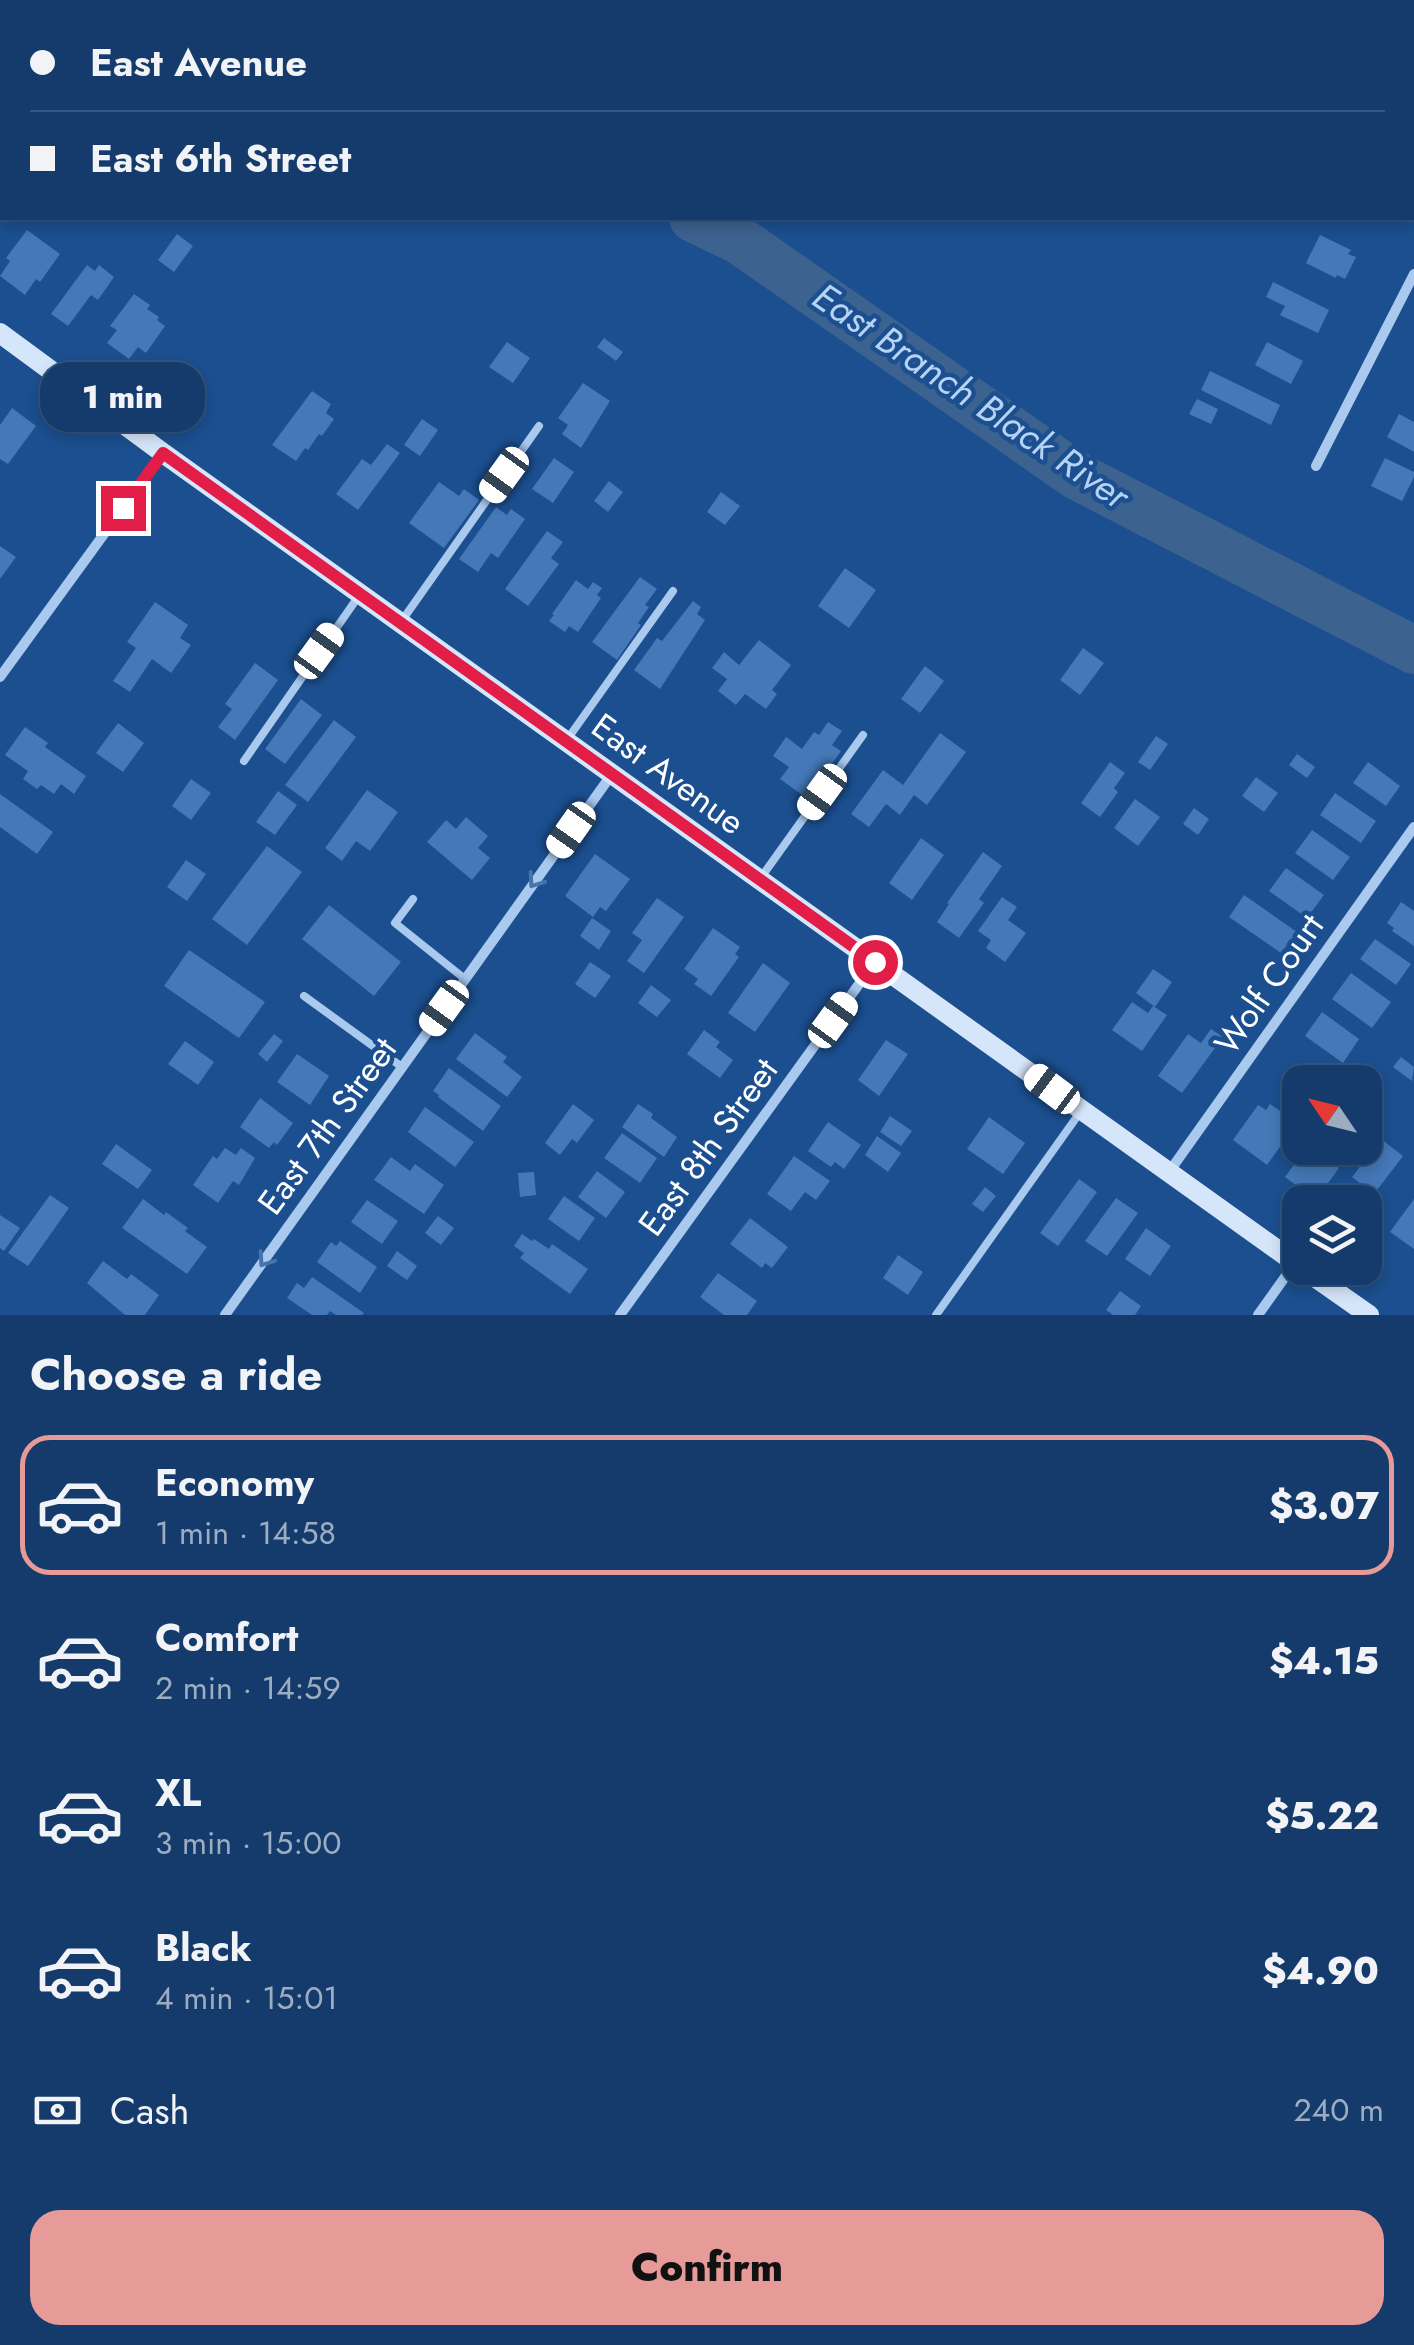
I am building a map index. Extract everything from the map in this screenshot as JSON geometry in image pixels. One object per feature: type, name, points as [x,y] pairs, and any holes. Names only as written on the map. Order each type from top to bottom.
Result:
[{"type":"street","points":[[1316,466],[1414,274]]},
{"type":"street","name":"East Avenue","points":[[0,333],[1282,1253]]},
{"type":"street","points":[[0,677],[163,453]]},
{"type":"street","name":"East 7th Street","points":[[226,1315],[612,773]]},
{"type":"street","name":"Wolf Court","points":[[1169,1172],[1414,826]]},
{"type":"street","name":"East 8th Street","points":[[620,1315],[875,962]]},
{"type":"street","points":[[1258,1315],[1283,1285]]},
{"type":"street","name":"East Avenue","points":[[1327,1285],[1368,1315]]},
{"type":"lane","points":[[400,622],[539,426]]},
{"type":"lane","points":[[566,741],[673,591]]},
{"type":"lane","points":[[244,761],[360,594]]},
{"type":"lane","points":[[760,880],[863,735]]},
{"type":"lane","points":[[413,899],[395,923],[466,979]]},
{"type":"lane","points":[[304,996],[402,1067]]},
{"type":"lane","points":[[936,1315],[1081,1112]]},
{"type":"building","points":[[27,230],[60,254],[25,295],[0,276],[10,261],[6,258]]},
{"type":"building","points":[[177,234],[193,246],[174,272],[158,260]]},
{"type":"building","points":[[1320,235],[1351,250],[1348,254],[1356,257],[1345,279],[1306,263]]},
{"type":"building","points":[[87,265],[95,271],[99,265],[114,277],[98,300],[91,295],[68,326],[51,314]]},
{"type":"building","points":[[1273,282],[1329,310],[1318,333],[1280,315],[1285,306],[1266,297]]},
{"type":"building","points":[[134,294],[150,305],[147,309],[165,326],[146,353],[138,347],[129,359],[107,343],[117,330],[110,326]]},
{"type":"building","points":[[604,338],[623,352],[616,361],[597,347]]},
{"type":"building","points":[[507,342],[530,358],[513,383],[489,367]]},
{"type":"building","points":[[1267,342],[1303,361],[1291,384],[1255,365]]},
{"type":"building","points":[[1210,371],[1280,405],[1271,425],[1201,390]]},
{"type":"building","points":[[583,383],[610,401],[581,448],[562,434],[568,425],[558,418]]},
{"type":"building","points":[[312,391],[331,404],[326,413],[334,419],[296,461],[272,445]]},
{"type":"building","points":[[1197,399],[1218,409],[1211,424],[1189,414]]},
{"type":"building","points":[[12,408],[36,426],[8,464],[0,459],[0,425]]},
{"type":"building","points":[[1399,414],[1414,422],[1414,452],[1387,437]]},
{"type":"building","points":[[422,419],[438,430],[420,456],[404,445]]},
{"type":"building","points":[[387,444],[400,453],[358,510],[336,494],[362,459],[371,465]]},
{"type":"building","points":[[554,458],[574,472],[553,503],[532,489]]},
{"type":"building","points":[[1385,458],[1414,472],[1402,501],[1371,486]]},
{"type":"building","points":[[609,481],[623,492],[608,512],[594,501]]},
{"type":"building","points":[[439,482],[459,496],[464,489],[479,500],[444,548],[409,523]]},
{"type":"building","points":[[721,492],[740,506],[725,525],[707,512]]},
{"type":"building","points":[[496,507],[507,515],[511,509],[525,519],[498,558],[491,553],[478,572],[459,559]]},
{"type":"building","points":[[547,531],[563,542],[551,558],[559,564],[528,606],[505,589]]},
{"type":"building","points":[[0,546],[16,557],[0,579]]},
{"type":"building","points":[[845,568],[876,590],[849,628],[818,606]]},
{"type":"building","points":[[640,577],[657,589],[645,605],[649,607],[638,623],[641,625],[617,660],[592,642]]},
{"type":"building","points":[[576,580],[588,589],[593,582],[602,588],[597,595],[601,598],[578,632],[569,626],[565,632],[549,621]]},
{"type":"building","points":[[693,601],[701,607],[697,614],[705,620],[660,689],[634,670],[657,638],[662,641]]},
{"type":"building","points":[[155,602],[188,625],[180,638],[191,645],[171,673],[152,659],[130,692],[113,681],[136,648],[127,642]]},
{"type":"building","points":[[759,640],[791,665],[772,690],[777,694],[766,709],[745,694],[736,705],[718,691],[727,679],[712,668],[724,652],[739,665]]},
{"type":"building","points":[[1083,648],[1104,663],[1080,695],[1060,680]]},
{"type":"building","points":[[255,663],[278,680],[235,740],[218,727],[232,709],[225,704]]},
{"type":"building","points":[[925,666],[944,681],[920,713],[901,699]]},
{"type":"building","points":[[301,699],[322,715],[285,764],[265,749]]},
{"type":"building","points":[[334,720],[356,737],[308,802],[285,785]]},
{"type":"building","points":[[828,722],[842,731],[832,745],[841,751],[808,799],[780,779],[789,767],[773,756],[786,737],[802,749],[814,732],[819,735]]},
{"type":"building","points":[[118,723],[144,743],[123,772],[96,753]]},
{"type":"building","points":[[25,727],[48,743],[45,747],[86,776],[74,794],[61,784],[54,794],[41,785],[37,789],[23,779],[28,771],[5,755]]},
{"type":"building","points":[[940,733],[966,752],[927,805],[914,795],[900,815],[886,804],[869,827],[851,814],[883,770],[903,785]]},
{"type":"building","points":[[1156,736],[1168,744],[1150,770],[1138,762]]},
{"type":"building","points":[[1297,754],[1315,767],[1307,778],[1289,765]]},
{"type":"building","points":[[1110,762],[1125,773],[1114,788],[1118,792],[1100,817],[1081,803]]},
{"type":"building","points":[[1368,762],[1400,786],[1386,806],[1353,783]]},
{"type":"building","points":[[1256,777],[1278,793],[1264,812],[1242,796]]},
{"type":"building","points":[[191,779],[211,793],[191,820],[172,806]]},
{"type":"building","points":[[367,790],[398,812],[370,851],[356,841],[342,861],[325,848]]},
{"type":"building","points":[[278,791],[297,805],[275,835],[256,822]]},
{"type":"building","points":[[1335,793],[1376,821],[1361,843],[1320,815]]},
{"type":"building","points":[[0,794],[53,832],[37,854],[0,827]]},
{"type":"building","points":[[1135,799],[1160,817],[1138,846],[1114,828]]},
{"type":"building","points":[[1194,808],[1209,819],[1198,835],[1183,824]]},
{"type":"building","points":[[466,817],[488,836],[478,848],[490,858],[472,880],[427,842],[446,820],[456,829]]},
{"type":"building","points":[[1312,830],[1350,857],[1333,880],[1295,853]]},
{"type":"building","points":[[921,838],[944,855],[912,900],[889,883]]},
{"type":"building","points":[[267,846],[302,872],[247,945],[212,919]]},
{"type":"building","points":[[983,852],[1002,866],[979,899],[984,903],[959,938],[937,922]]},
{"type":"building","points":[[595,854],[630,879],[606,911],[600,907],[593,917],[565,896]]},
{"type":"building","points":[[186,860],[206,874],[187,901],[167,887]]},
{"type":"building","points":[[1286,868],[1324,895],[1307,918],[1269,891]]},
{"type":"building","points":[[1244,895],[1297,932],[1281,953],[1229,917]]},
{"type":"building","points":[[1002,897],[1017,907],[1008,920],[1026,933],[1005,962],[986,948],[991,940],[978,931]]},
{"type":"building","points":[[657,898],[684,917],[644,973],[627,961],[642,940],[632,933]]},
{"type":"building","points":[[1401,902],[1414,911],[1414,946],[1387,923]]},
{"type":"building","points":[[329,905],[401,962],[374,996],[302,939]]},
{"type":"building","points":[[592,918],[611,931],[599,950],[580,936]]},
{"type":"building","points":[[713,928],[740,947],[735,954],[739,957],[711,996],[694,984],[698,979],[684,969]]},
{"type":"building","points":[[1375,939],[1411,964],[1396,985],[1360,959]]},
{"type":"building","points":[[189,950],[265,1002],[239,1038],[164,986]]},
{"type":"building","points":[[590,962],[611,976],[595,998],[575,984]]},
{"type":"building","points":[[763,963],[790,983],[755,1032],[728,1013]]},
{"type":"building","points":[[1153,969],[1172,982],[1155,1007],[1136,993]]},
{"type":"building","points":[[1351,973],[1391,1002],[1372,1028],[1332,999]]},
{"type":"building","points":[[651,985],[671,1000],[657,1017],[638,1003]]},
{"type":"building","points":[[1132,1002],[1148,1013],[1153,1006],[1167,1015],[1142,1051],[1112,1030]]},
{"type":"building","points":[[1322,1012],[1359,1039],[1343,1063],[1305,1036]]},
{"type":"building","points":[[1211,1029],[1223,1037],[1182,1093],[1158,1076],[1188,1034],[1201,1043]]},
{"type":"building","points":[[704,1030],[720,1042],[716,1047],[733,1060],[720,1078],[687,1054]]},
{"type":"building","points":[[475,1033],[507,1057],[503,1062],[522,1077],[507,1097],[456,1059]]},
{"type":"building","points":[[274,1034],[283,1041],[267,1062],[258,1054]]},
{"type":"building","points":[[886,1040],[908,1054],[879,1096],[858,1080]]},
{"type":"building","points":[[185,1041],[214,1062],[198,1085],[168,1064]]},
{"type":"building","points":[[297,1054],[329,1076],[310,1105],[277,1082]]},
{"type":"building","points":[[1401,1057],[1414,1067],[1412,1081],[1393,1067]]},
{"type":"building","points":[[449,1068],[501,1106],[483,1131],[433,1091]]},
{"type":"building","points":[[260,1098],[293,1123],[277,1145],[274,1142],[269,1148],[240,1127]]},
{"type":"building","points":[[573,1104],[594,1120],[577,1143],[572,1139],[560,1155],[545,1143]]},
{"type":"building","points":[[638,1104],[677,1137],[664,1157],[622,1127]]},
{"type":"building","points":[[1270,1104],[1282,1112],[1282,1144],[1267,1165],[1233,1140],[1258,1105],[1266,1110]]},
{"type":"building","points":[[425,1107],[474,1142],[455,1167],[408,1132]]},
{"type":"building","points":[[890,1116],[912,1131],[901,1146],[880,1132]]},
{"type":"building","points":[[989,1117],[1025,1143],[1003,1174],[967,1149]]},
{"type":"building","points":[[828,1122],[861,1145],[844,1169],[835,1162],[831,1167],[808,1151]]},
{"type":"building","points":[[622,1133],[657,1158],[640,1183],[604,1158]]},
{"type":"building","points":[[877,1136],[901,1153],[888,1172],[865,1155]]},
{"type":"building","points":[[1382,1140],[1403,1156],[1381,1185],[1362,1185],[1352,1177],[1361,1165],[1382,1165]]},
{"type":"building","points":[[116,1144],[152,1170],[138,1189],[102,1164]]},
{"type":"building","points":[[225,1148],[236,1155],[241,1148],[255,1158],[239,1185],[233,1181],[218,1203],[193,1185],[213,1156],[217,1159]]},
{"type":"building","points":[[794,1156],[830,1181],[816,1200],[805,1192],[791,1211],[767,1194]]},
{"type":"building","points":[[391,1157],[410,1171],[415,1164],[444,1185],[424,1214],[374,1180]]},
{"type":"building","points":[[1294,1165],[1339,1168],[1327,1185],[1296,1185],[1285,1177]]},
{"type":"building","points":[[597,1171],[625,1192],[606,1218],[578,1197]]},
{"type":"building","points":[[534,1172],[536,1195],[520,1197],[518,1173]]},
{"type":"building","points":[[1079,1179],[1097,1192],[1058,1246],[1040,1233]]},
{"type":"building","points":[[985,1187],[996,1196],[983,1212],[972,1204]]},
{"type":"building","points":[[50,1195],[69,1208],[28,1266],[8,1253]]},
{"type":"building","points":[[564,1196],[595,1218],[579,1241],[548,1219]]},
{"type":"building","points":[[1116,1198],[1138,1213],[1107,1256],[1085,1241]]},
{"type":"building","points":[[143,1199],[188,1228],[185,1231],[207,1247],[187,1274],[122,1228]]},
{"type":"building","points":[[1414,1199],[1414,1249],[1390,1232]]},
{"type":"building","points":[[367,1200],[398,1221],[382,1244],[351,1222]]},
{"type":"building","points":[[0,1215],[20,1228],[4,1251],[0,1248]]},
{"type":"building","points":[[438,1216],[454,1228],[441,1245],[425,1233]]},
{"type":"building","points":[[750,1218],[788,1247],[772,1268],[765,1263],[762,1268],[730,1244]]},
{"type":"building","points":[[1146,1228],[1171,1246],[1150,1276],[1125,1259]]},
{"type":"building","points":[[522,1234],[549,1249],[552,1244],[588,1269],[570,1294],[520,1258],[524,1253],[514,1246]]},
{"type":"building","points":[[340,1241],[377,1267],[360,1293],[317,1262],[331,1242],[336,1246]]},
{"type":"building","points":[[397,1251],[417,1266],[407,1280],[387,1266]]},
{"type":"building","points":[[898,1255],[923,1272],[908,1295],[883,1278]]},
{"type":"building","points":[[103,1261],[127,1279],[131,1274],[159,1295],[145,1315],[125,1315],[87,1283]]},
{"type":"building","points":[[718,1273],[757,1301],[747,1315],[724,1315],[700,1297]]},
{"type":"building","points":[[312,1277],[364,1313],[336,1315],[330,1311],[327,1315],[312,1315],[287,1298],[297,1283],[304,1288]]},
{"type":"building","points":[[1120,1291],[1141,1306],[1135,1315],[1113,1315],[1106,1310]]},
{"type":"waterway","name":"East Branch Black River","points":[[697,220],[739,240],[1077,476],[1414,650]]},
{"type":"route","points":[[123,508],[163,453],[875,962]]}]
